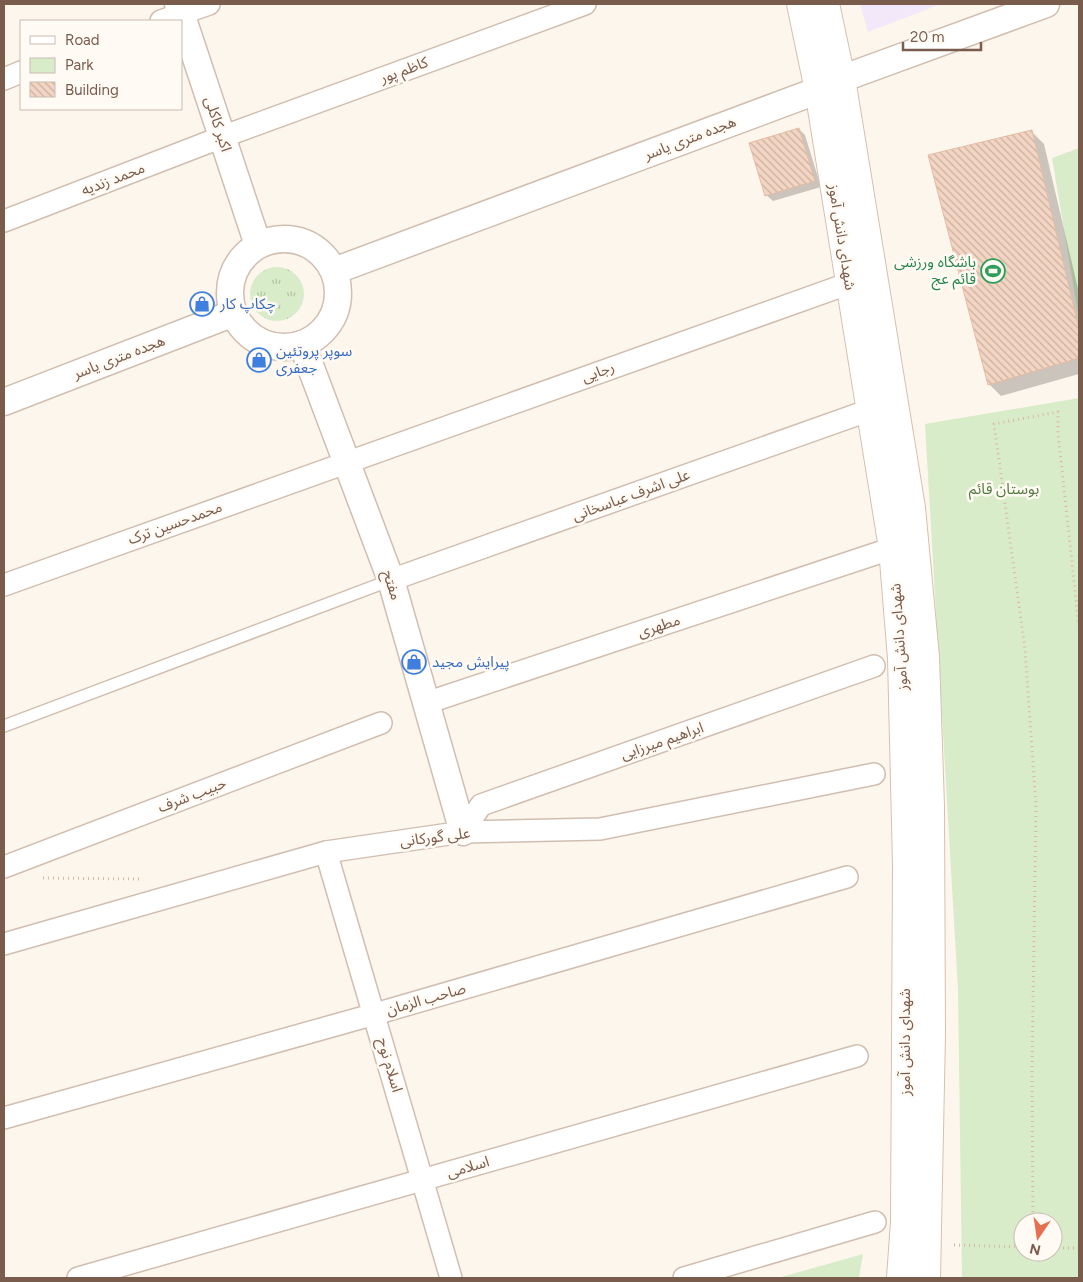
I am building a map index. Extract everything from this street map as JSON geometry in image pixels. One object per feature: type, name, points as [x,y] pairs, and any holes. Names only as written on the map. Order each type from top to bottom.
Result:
[{"type":"main road","name":"شهدای دانش آموز","points":[[801,4],[830,85],[850,283],[870,410],[904,548],[902,658],[907,865],[904,1222],[901,1278]]},
{"type":"main road","points":[[825,4],[830,85],[911,508],[904,548],[925,657],[930,806],[931,1034],[926,1278]]},
{"type":"street","points":[[173,13],[209,4]]},
{"type":"street","name":"کاظم پور","points":[[222,136],[585,4]]},
{"type":"street","name":"هجده متری یاسر","points":[[334,271],[1046,4]]},
{"type":"street","name":"اکبر کاکلی","points":[[182,36],[222,136],[258,245]]},
{"type":"street","points":[[4,79],[20,72]]},
{"type":"street","name":"محمد زندیه","points":[[4,221],[222,136]]},
{"type":"street","points":[[287,239],[302,242],[315,248],[334,271],[338,288],[337,306],[330,322],[318,335],[302,344],[286,347],[270,345],[255,338],[242,327],[234,313],[230,298],[233,275],[245,255],[258,245],[272,240],[287,239]]},
{"type":"street","name":"رجایی","points":[[346,462],[850,283]]},
{"type":"street","name":"هجده متری یاسر","points":[[4,402],[234,313]]},
{"type":"street","name":"مفتح","points":[[302,344],[391,580],[463,832]]},
{"type":"street","name":"علی اشرف عباسخانی","points":[[391,580],[870,410]]},
{"type":"street","name":"محمدحسین ترک","points":[[4,585],[346,462]]},
{"type":"street","name":"مطهری","points":[[426,703],[904,548]]},
{"type":"street","name":"ابراهیم میرزایی","points":[[463,832],[481,805],[874,666]]},
{"type":"street","name":"حبیب شرف","points":[[4,867],[381,723]]},
{"type":"street","name":"علی گورکانی","points":[[4,944],[326,852],[463,832],[600,829],[874,774]]},
{"type":"street","name":"اسلام نوح","points":[[326,852],[452,1278]]},
{"type":"street","name":"صاحب الزمان","points":[[4,1118],[375,1014],[846,877]]},
{"type":"street","name":"اسلامی","points":[[78,1278],[857,1056]]},
{"type":"street","points":[[684,1278],[875,1222]]},
{"type":"lane","points":[[4,726],[391,580]]},
{"type":"path","points":[[1033,1212],[1032,1071],[1036,806],[1025,649],[994,424],[1058,412],[1058,432],[1079,627]]},
{"type":"path","points":[[43,878],[150,879]]},
{"type":"path","points":[[954,1245],[1013,1247]]},
{"type":"path","points":[[1063,1248],[1079,1248]]},
{"type":"shaded area","points":[[860,4],[941,4],[868,32]]},
{"type":"green space","points":[[1079,148],[1079,319],[1052,158]]},
{"type":"green space","points":[[272,267],[282,267],[292,271],[300,279],[304,294],[300,309],[292,317],[282,321],[272,321],[262,317],[254,309],[250,299],[250,289],[254,279],[262,271]]},
{"type":"green space","name":"بوستان قائم","points":[[1079,398],[1079,1278],[962,1278],[958,990],[925,424]]},
{"type":"green space","points":[[863,1254],[859,1278],[778,1278]]},
{"type":"building","points":[[799,128],[815,181],[765,196],[749,143]]},
{"type":"building","points":[[1032,130],[1079,329],[1079,358],[988,385],[928,155]]},
{"type":"place","name":"باشگاه ورزشی قائم عج","points":[[993,271]]},
{"type":"place","name":"چکاپ کار","points":[[202,304]]},
{"type":"place","name":"سوپر پروتئین جعفری","points":[[259,360]]},
{"type":"place","name":"پیرایش مجید","points":[[414,662]]}]
